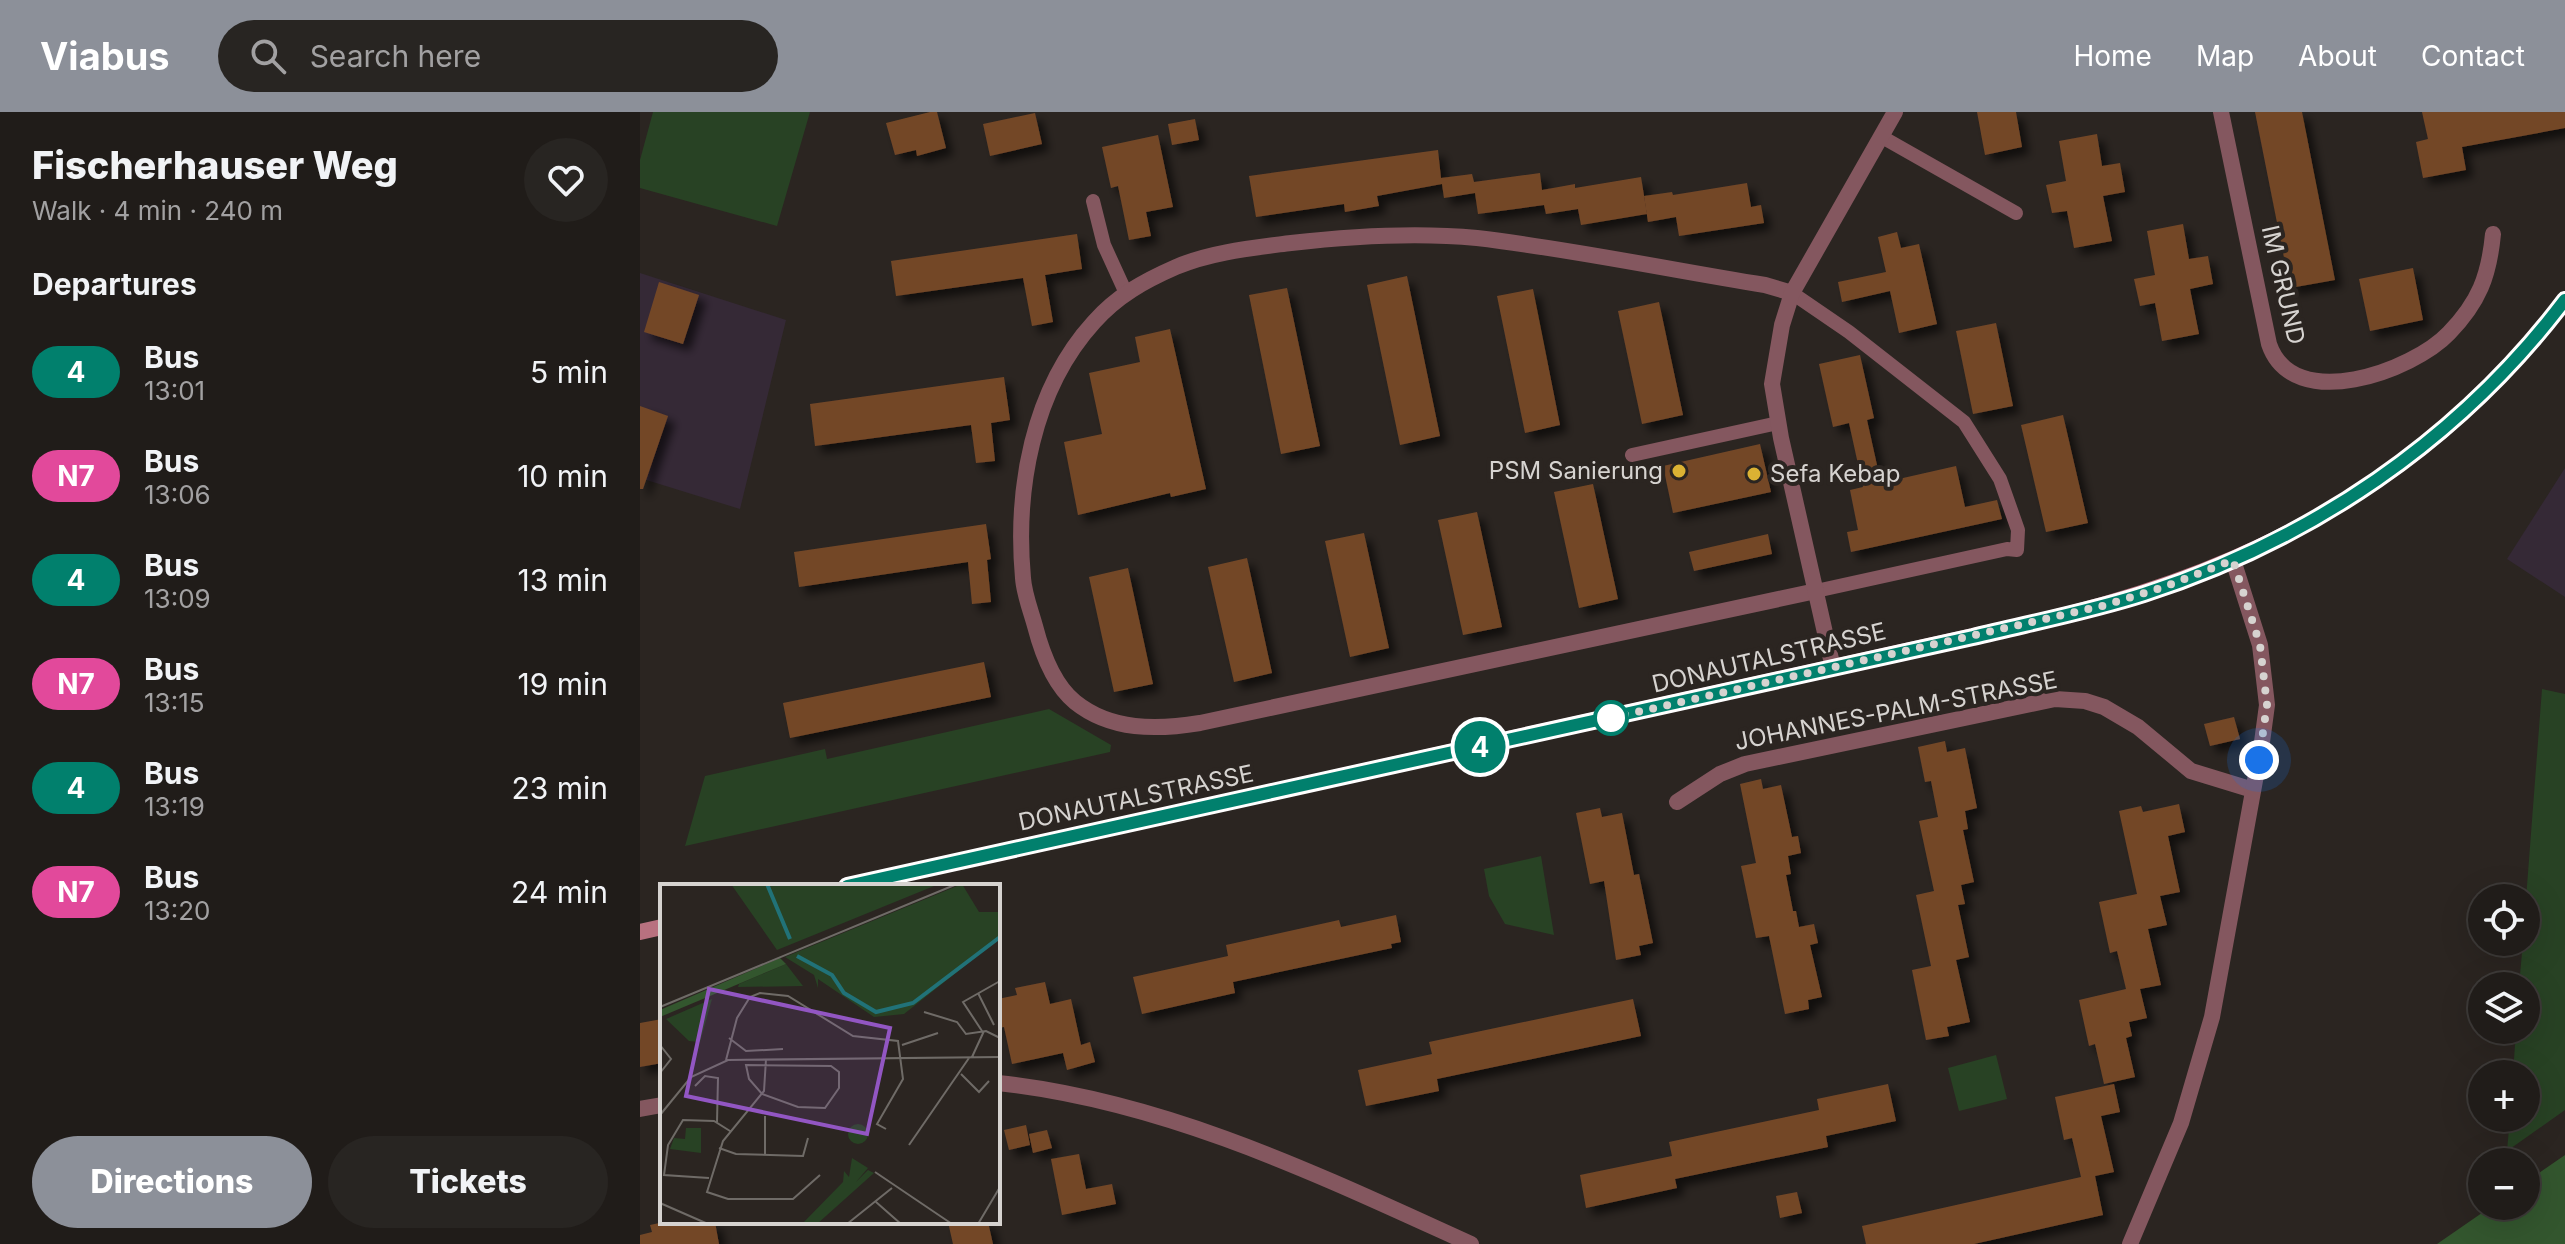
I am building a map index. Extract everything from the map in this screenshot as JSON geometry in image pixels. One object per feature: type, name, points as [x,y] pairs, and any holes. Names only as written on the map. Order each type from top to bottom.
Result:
[{"type":"main road","name":"DONAUTALSTRASSE","points":[[856,884],[1833,668],[2102,606],[2164,587],[2233,560],[2326,514],[2413,455],[2498,379],[2565,300]]},
{"type":"main road","points":[[640,932],[660,927]]},
{"type":"street","points":[[1833,668],[1772,384],[1782,325],[1792,293],[1895,112]]},
{"type":"street","name":"IM GRUND","points":[[2221,112],[2269,344],[2276,360],[2293,374],[2326,381],[2373,375],[2404,365],[2432,347],[2453,329],[2479,293],[2488,273],[2493,234]]},
{"type":"street","points":[[1792,293],[1765,285],[1476,238],[1346,237],[1235,251],[1178,266],[1125,291],[1092,323],[1072,350],[1051,390],[1034,433],[1025,478],[1022,518],[1024,585],[1044,655],[1068,696],[1089,711],[1110,720],[1157,728],[1200,723],[1816,591]]},
{"type":"street","points":[[2130,1244],[2181,1123],[2212,1017],[2267,705],[2260,645],[2233,560]]},
{"type":"street","name":"JOHANNES-PALM-STRASSE","points":[[1677,802],[1720,774],[1745,764],[2055,699],[2085,701],[2104,707],[2138,727],[2191,771],[2253,790]]},
{"type":"street","points":[[1000,1083],[1120,1104],[1261,1151],[1471,1244]]},
{"type":"street","points":[[640,1109],[660,1105]]},
{"type":"lane","points":[[1882,137],[2016,213]]},
{"type":"lane","points":[[1093,201],[1104,245],[1125,291]]},
{"type":"lane","points":[[1792,293],[1849,332],[1964,422],[2000,479],[2019,537],[2017,550],[2007,549],[1816,591]]},
{"type":"lane","points":[[1632,455],[1778,423]]},
{"type":"shaded area","points":[[640,273],[786,320],[740,509],[640,478]]},
{"type":"shaded area","points":[[2565,468],[2565,597],[2507,559]]},
{"type":"green space","points":[[653,112],[810,112],[777,226],[640,188],[640,160]]},
{"type":"green space","points":[[2542,689],[2565,694],[2565,1110],[2540,1128],[2540,1060],[2514,1060],[2515,1044],[2540,1044],[2540,972],[2520,972],[2522,956],[2540,956],[2540,884],[2527,884]]},
{"type":"green space","points":[[1049,709],[1111,745],[1110,752],[685,846],[705,776],[825,749],[827,759]]},
{"type":"green space","points":[[1541,856],[1554,935],[1505,924],[1489,896],[1484,869]]},
{"type":"green space","points":[[1996,1055],[2007,1099],[1959,1111],[1948,1068]]},
{"type":"green space","points":[[2509,1132],[2534,1132],[2511,1148],[2507,1148]]},
{"type":"green space","points":[[2565,1155],[2565,1244],[2437,1244],[2472,1220],[2540,1220],[2540,1172]]},
{"type":"building","points":[[937,112],[946,148],[917,156],[916,150],[895,155],[886,123]]},
{"type":"building","points":[[1977,112],[2016,112],[2022,147],[1985,155]]},
{"type":"building","points":[[2255,112],[2302,112],[2335,280],[2290,288]]},
{"type":"building","points":[[2422,112],[2565,112],[2565,128],[2462,147],[2466,170],[2423,178],[2416,142],[2428,139]]},
{"type":"building","points":[[1035,113],[1042,144],[990,156],[983,124]]},
{"type":"building","points":[[1195,119],[1199,140],[1172,145],[1168,124]]},
{"type":"building","points":[[2097,134],[2102,166],[2120,163],[2125,192],[2103,196],[2112,241],[2074,248],[2067,211],[2052,213],[2046,185],[2066,181],[2059,141]]},
{"type":"building","points":[[1158,135],[1173,207],[1146,212],[1151,236],[1129,240],[1118,186],[1111,188],[1102,147]]},
{"type":"building","points":[[1438,150],[1441,178],[1472,174],[1474,182],[1540,173],[1542,190],[1641,177],[1647,214],[1581,225],[1578,209],[1546,214],[1544,205],[1478,214],[1475,193],[1444,198],[1442,184],[1377,196],[1379,206],[1345,212],[1344,204],[1256,217],[1249,176]]},
{"type":"building","points":[[1747,183],[1751,207],[1761,205],[1764,223],[1679,236],[1676,217],[1648,222],[1644,196],[1672,192],[1673,195]]},
{"type":"building","points":[[2183,224],[2189,259],[2208,256],[2213,284],[2190,289],[2199,334],[2162,341],[2155,303],[2140,306],[2134,279],[2155,275],[2147,231]]},
{"type":"building","points":[[1897,232],[1901,248],[1919,244],[1937,324],[1899,333],[1890,291],[1842,302],[1838,282],[1886,272],[1878,237]]},
{"type":"building","points":[[1077,234],[1082,269],[1045,275],[1053,322],[1032,326],[1023,278],[896,296],[891,261]]},
{"type":"building","points":[[2413,268],[2423,320],[2370,331],[2359,279]]},
{"type":"building","points":[[1407,276],[1440,436],[1400,445],[1367,285]]},
{"type":"building","points":[[659,282],[699,295],[683,344],[644,332]]},
{"type":"building","points":[[1287,288],[1320,446],[1281,454],[1249,295]]},
{"type":"building","points":[[1533,289],[1560,425],[1525,433],[1497,296]]},
{"type":"building","points":[[1659,302],[1683,415],[1642,424],[1618,311]]},
{"type":"building","points":[[1996,323],[2013,406],[1973,414],[1956,331]]},
{"type":"building","points":[[1170,329],[1206,489],[1171,497],[1170,493],[1078,515],[1064,442],[1102,434],[1089,373],[1140,362],[1135,337]]},
{"type":"building","points":[[1860,355],[1874,418],[1867,420],[1881,483],[1956,466],[1965,507],[1997,500],[2002,519],[1851,552],[1847,532],[1858,530],[1850,490],[1863,487],[1849,423],[1833,427],[1819,364]]},
{"type":"building","points":[[1004,377],[1010,420],[991,423],[995,461],[976,463],[971,425],[815,446],[810,404]]},
{"type":"building","points":[[640,406],[668,416],[643,489],[640,489]]},
{"type":"building","points":[[2063,415],[2088,523],[2046,532],[2021,425]]},
{"type":"building","points":[[1760,444],[1771,492],[1673,513],[1663,466]]},
{"type":"building","points":[[1593,484],[1618,599],[1579,608],[1554,492]]},
{"type":"building","points":[[1477,512],[1502,627],[1463,635],[1438,520]]},
{"type":"building","points":[[986,524],[991,559],[987,560],[991,602],[972,604],[968,562],[799,587],[794,552]]},
{"type":"building","points":[[1364,533],[1389,648],[1350,657],[1325,541]]},
{"type":"building","points":[[1768,534],[1772,554],[1694,571],[1689,552]]},
{"type":"building","points":[[1247,558],[1272,673],[1234,682],[1208,567]]},
{"type":"building","points":[[1128,568],[1153,684],[1114,692],[1089,577]]},
{"type":"building","points":[[984,662],[991,697],[790,738],[783,703]]},
{"type":"building","points":[[2234,717],[2240,739],[2210,746],[2204,724]]},
{"type":"building","points":[[1945,741],[1947,752],[1965,748],[1977,808],[1965,811],[1968,829],[1963,830],[1974,882],[1961,885],[1965,904],[1958,905],[1969,957],[1956,960],[1970,1022],[1947,1027],[1949,1036],[1926,1040],[1912,970],[1931,966],[1916,895],[1934,891],[1919,821],[1938,817],[1931,781],[1925,782],[1918,747]]},
{"type":"building","points":[[1761,779],[1763,789],[1781,785],[1792,837],[1798,836],[1801,853],[1788,856],[1791,874],[1786,875],[1793,911],[1796,911],[1799,927],[1814,924],[1818,943],[1810,945],[1822,997],[1808,1000],[1809,1009],[1785,1014],[1769,936],[1756,938],[1741,866],[1756,863],[1740,784]]},
{"type":"building","points":[[2179,804],[2185,832],[2168,836],[2180,892],[2160,896],[2167,925],[2148,929],[2161,985],[2140,989],[2147,1018],[2129,1022],[2132,1036],[2126,1038],[2135,1077],[2104,1084],[2095,1044],[2089,1046],[2079,1000],[2126,989],[2117,951],[2110,953],[2099,902],[2137,894],[2119,811],[2141,806],[2143,812]]},
{"type":"building","points":[[1600,808],[1602,817],[1622,813],[1634,875],[1639,874],[1653,943],[1639,946],[1641,955],[1616,960],[1604,881],[1590,884],[1576,813]]},
{"type":"building","points":[[1396,915],[1401,942],[1391,944],[1392,948],[1233,982],[1235,993],[1142,1014],[1133,977],[1228,956],[1226,945],[1339,920],[1341,927]]},
{"type":"building","points":[[1045,982],[1050,1004],[1071,999],[1081,1045],[1090,1042],[1095,1062],[1067,1070],[1063,1053],[1012,1064],[1004,1027],[1000,1028],[1000,999],[1017,995],[1015,988]]},
{"type":"building","points":[[1633,999],[1641,1036],[1437,1079],[1439,1091],[1366,1106],[1358,1070],[1432,1054],[1429,1042]]},
{"type":"building","points":[[660,1019],[660,1063],[640,1067],[640,1023]]},
{"type":"building","points":[[1888,1084],[1896,1121],[1826,1136],[1828,1147],[1675,1179],[1677,1188],[1586,1208],[1580,1175],[1672,1156],[1669,1142],[1819,1110],[1817,1099]]},
{"type":"building","points":[[2114,1084],[2120,1112],[2101,1116],[2114,1172],[2095,1176],[2103,1215],[1974,1244],[1866,1244],[1862,1226],[2081,1177],[2072,1138],[2064,1140],[2055,1097]]},
{"type":"building","points":[[1026,1125],[1030,1145],[1009,1150],[1004,1130]]},
{"type":"building","points":[[1047,1130],[1052,1148],[1033,1153],[1029,1134]]},
{"type":"building","points":[[1079,1154],[1086,1189],[1112,1184],[1116,1204],[1062,1215],[1051,1159]]},
{"type":"building","points":[[1797,1192],[1802,1213],[1780,1218],[1776,1196]]},
{"type":"building","points":[[715,1224],[719,1244],[640,1244],[640,1235],[652,1232],[650,1225]]},
{"type":"building","points":[[948,1224],[988,1224],[993,1244],[953,1244]]},
{"type":"bus line","name":"4","points":[[856,884],[1973,637],[2102,606],[2164,587],[2279,539],[2371,486],[2477,400],[2518,358],[2565,300]]},
{"type":"place","name":"PSM Sanierung","points":[[1679,471]]},
{"type":"place","name":"Sefa Kebap","points":[[1754,474]]},
{"type":"route","points":[[1611,718],[2102,606],[2164,587],[2233,560],[2260,645],[2267,705],[2259,760]]}]
